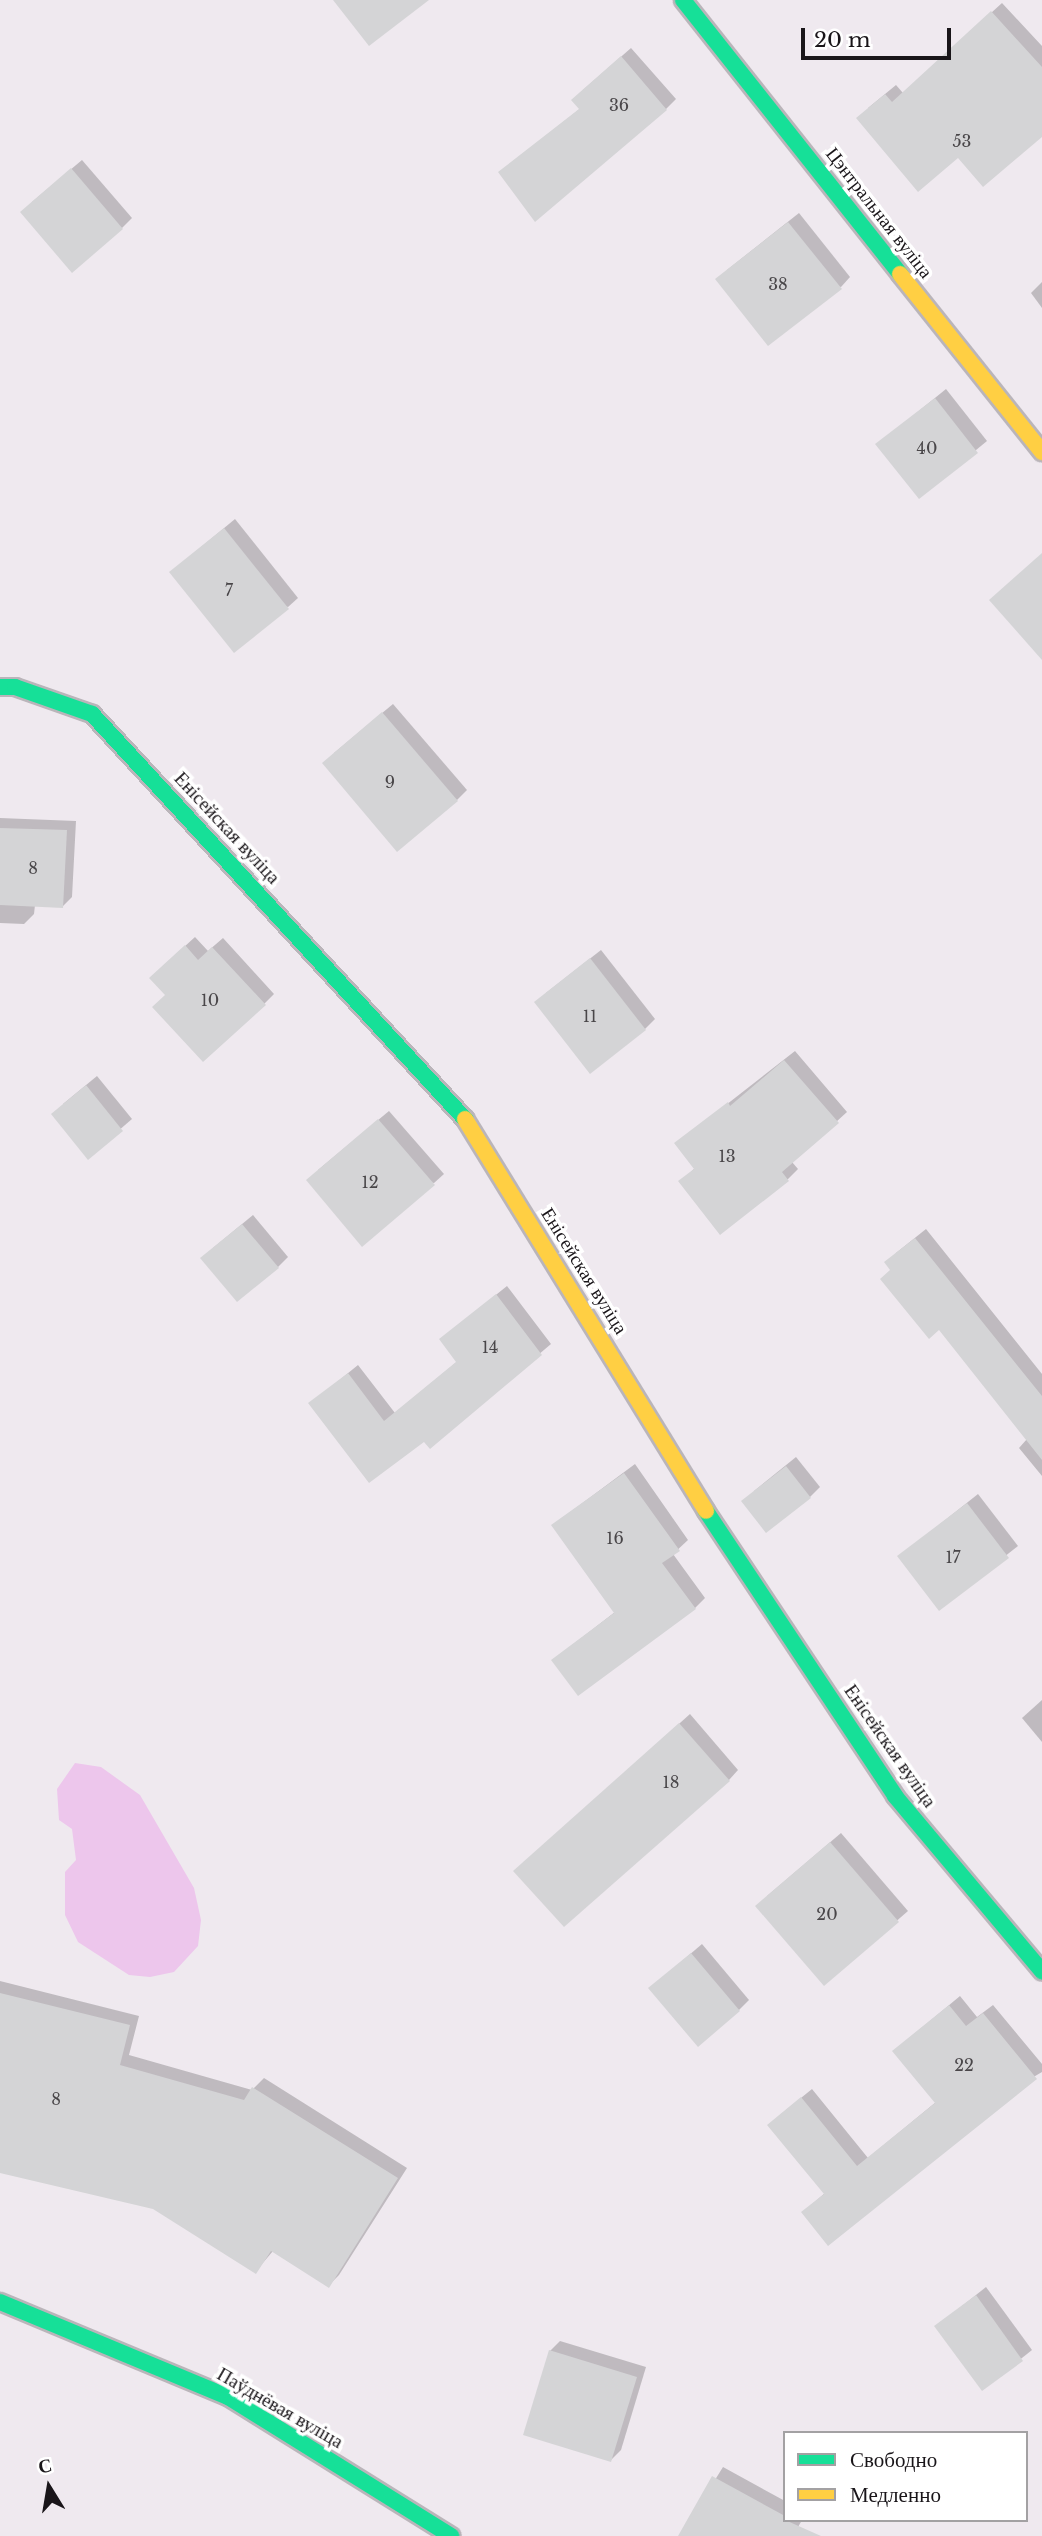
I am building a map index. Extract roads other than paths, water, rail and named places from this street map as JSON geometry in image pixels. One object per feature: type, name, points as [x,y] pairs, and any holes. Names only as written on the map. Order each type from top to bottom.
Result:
[{"type":"street","name":"Цэнтральная вуліца","points":[[683,0],[1042,452]]},
{"type":"street","name":"Енісейская вуліца","points":[[0,687],[15,687],[92,714],[457,1106],[719,1532],[895,1796],[1042,1971]]},
{"type":"street","name":"Паўднёвая вуліца","points":[[0,2302],[228,2398],[451,2536]]}]
